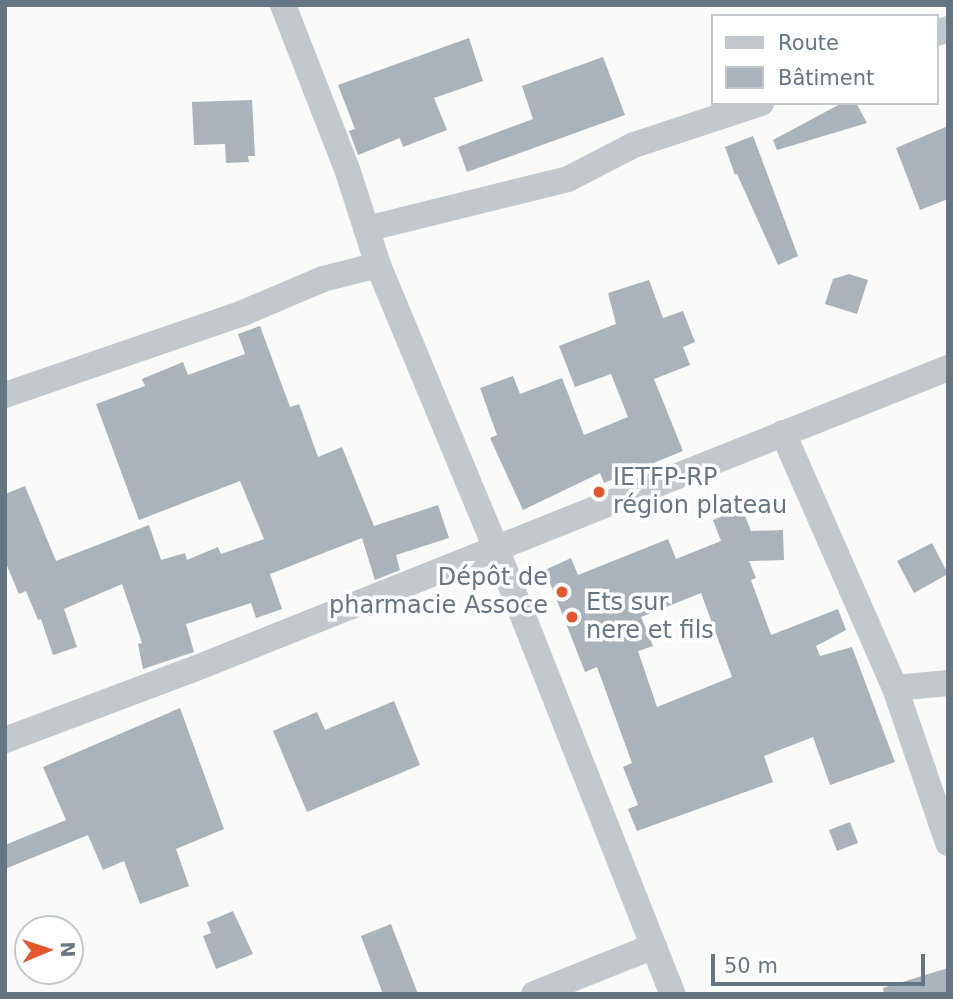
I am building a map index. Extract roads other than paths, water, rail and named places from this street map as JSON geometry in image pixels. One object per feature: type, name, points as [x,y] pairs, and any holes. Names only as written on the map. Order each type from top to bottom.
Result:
[{"type":"street","points":[[283,5],[348,172],[378,265],[496,548],[673,994]]},
{"type":"street","points":[[366,229],[568,179],[634,145],[755,105]]},
{"type":"street","points":[[5,395],[243,313],[323,279],[378,265]]},
{"type":"street","points":[[5,740],[948,368]]},
{"type":"street","points":[[783,433],[895,688],[948,843]]},
{"type":"street","points":[[895,688],[948,683]]},
{"type":"street","points":[[534,994],[654,946]]},
{"type":"place","name":"IETFP-RP région plateau","points":[[599,492]]},
{"type":"place","name":"Dépôt de pharmacie Assoce","points":[[562,592]]},
{"type":"place","name":"Ets sur nere et fils","points":[[572,617]]}]
